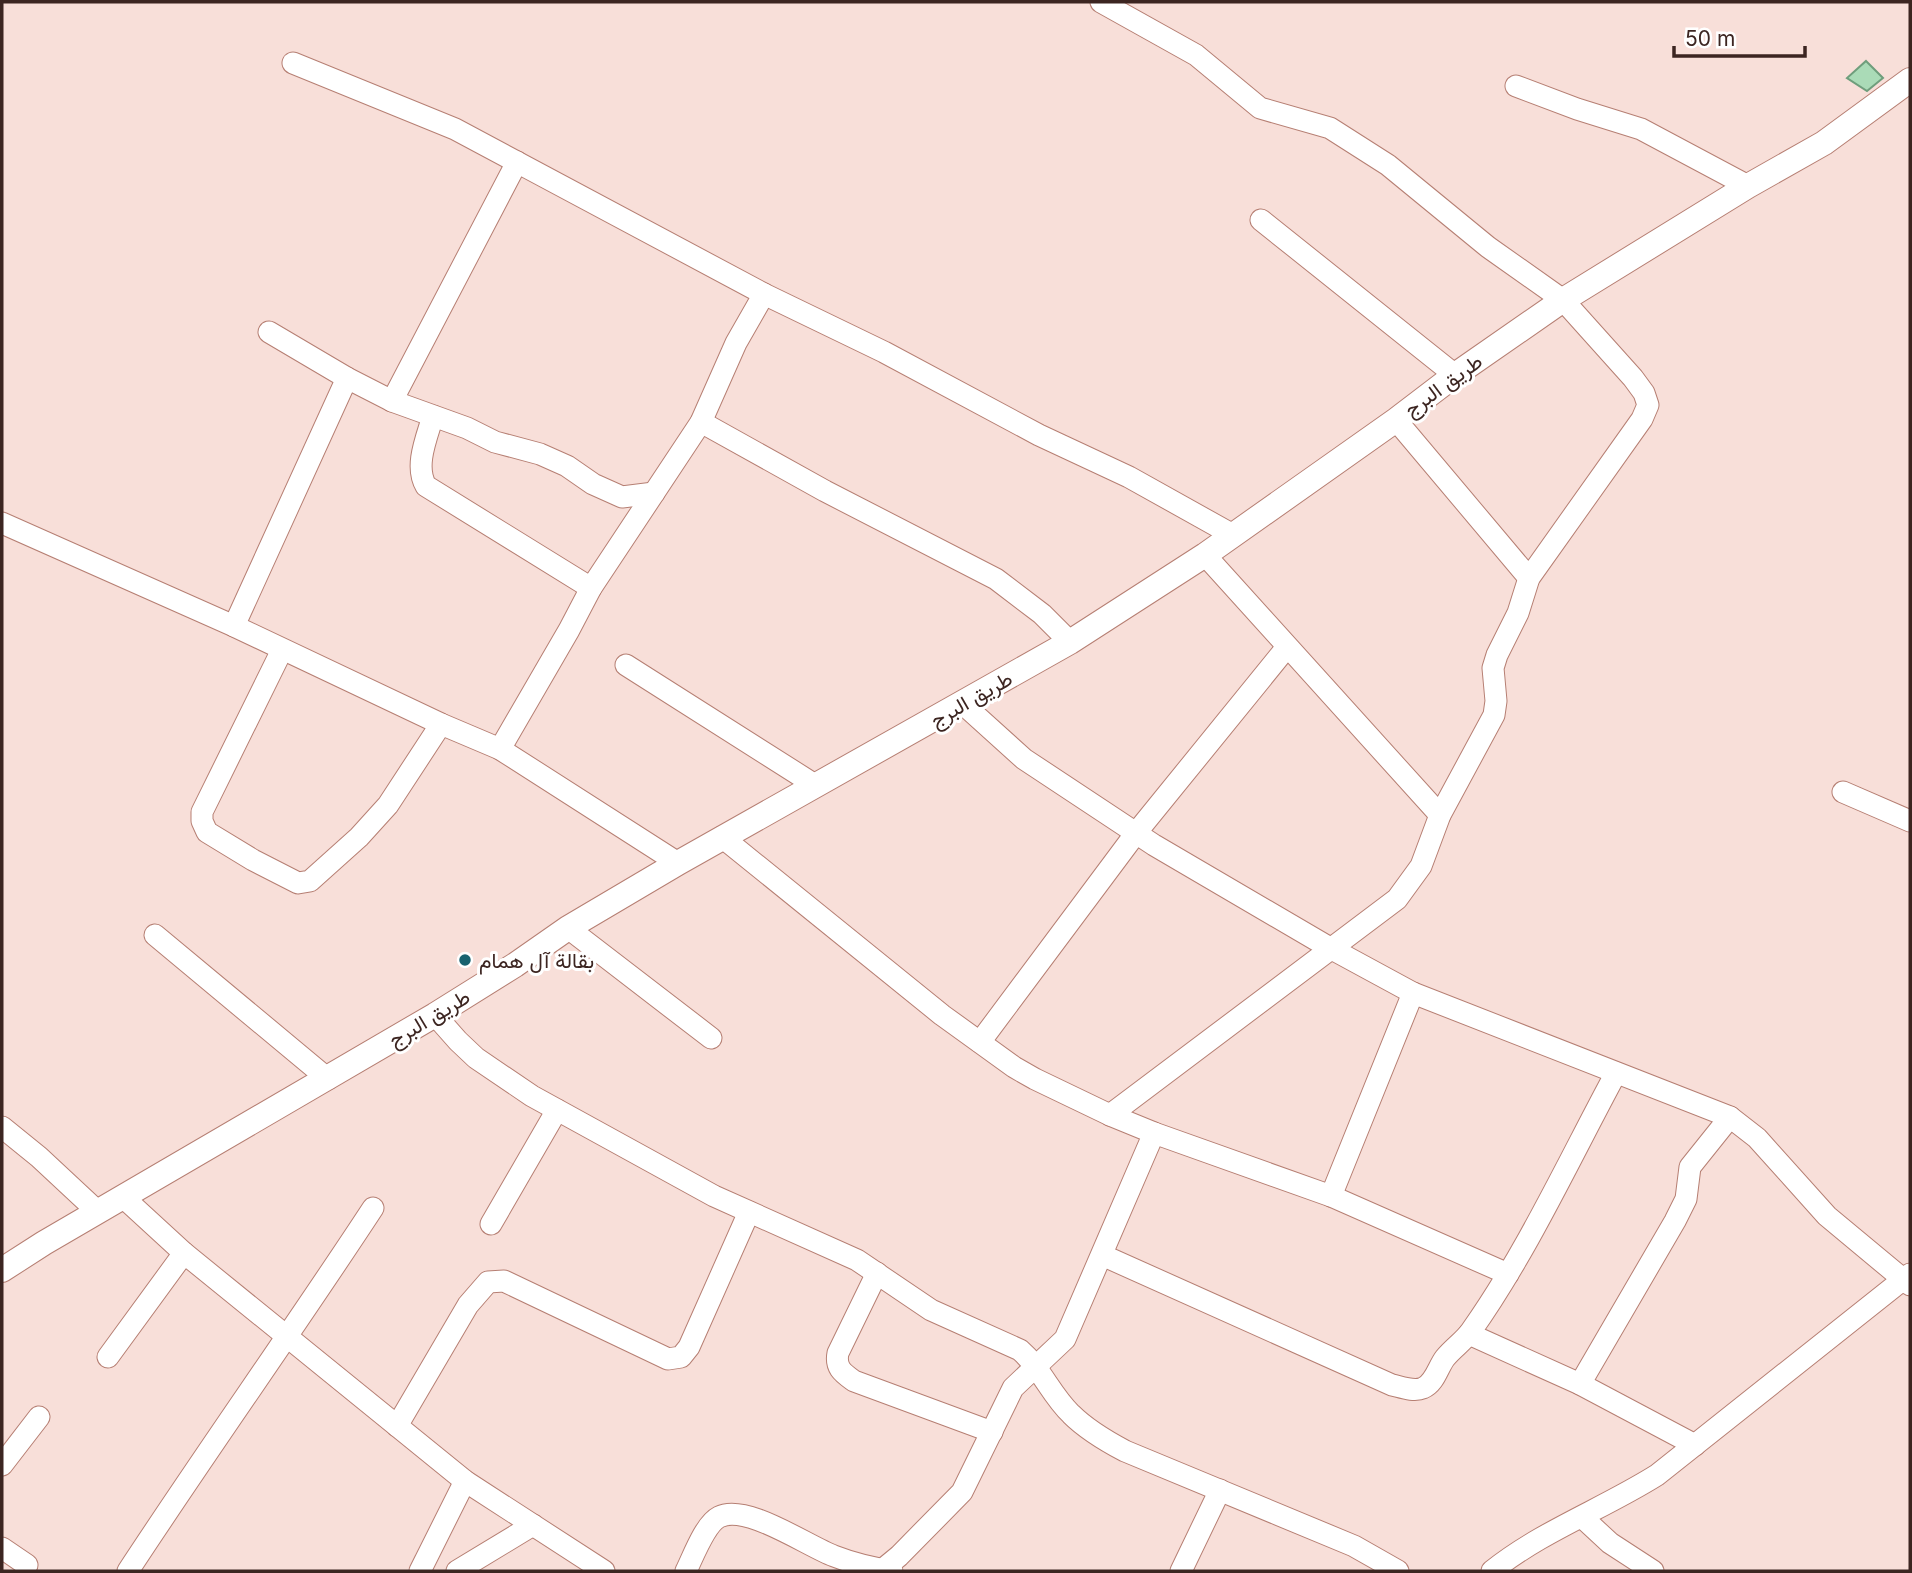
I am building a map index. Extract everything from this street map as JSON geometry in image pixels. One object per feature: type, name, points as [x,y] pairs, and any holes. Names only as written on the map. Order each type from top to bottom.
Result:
[{"type":"street","points":[[1101,2],[1196,55],[1260,108],[1330,128],[1388,165],[1488,247],[1563,300],[1633,378],[1644,393],[1648,405],[1642,419],[1529,578],[1518,613],[1493,668],[1496,701],[1494,715],[1440,815],[1420,866],[1397,899],[1329,947],[1110,1115]]},
{"type":"street","points":[[293,63],[455,129],[764,294],[884,352],[1039,435],[1129,477],[1233,535]]},
{"type":"street","name":"طريق البرج","points":[[2,1270],[435,1015],[568,928],[722,837],[1070,642],[1205,555],[1396,420],[1455,374],[1563,300],[1748,186],[1824,143],[1910,80]]},
{"type":"street","points":[[1516,86],[1577,110],[1642,129],[1748,186]]},
{"type":"street","points":[[392,401],[517,162]]},
{"type":"street","points":[[1261,220],[1455,374]]},
{"type":"street","points":[[500,749],[591,588],[701,422],[736,343],[764,294]]},
{"type":"street","points":[[269,332],[392,401],[467,428],[495,442],[540,453],[567,466],[593,484],[622,497],[654,493]]},
{"type":"street","points":[[234,626],[347,378]]},
{"type":"street","points":[[433,416],[422,458],[421,477],[426,486],[591,588]]},
{"type":"street","points":[[1396,420],[1529,578]]},
{"type":"street","points":[[701,422],[825,491],[996,579],[1042,614],[1070,642]]},
{"type":"street","points":[[2,523],[500,749],[678,863]]},
{"type":"street","points":[[1205,555],[1440,815]]},
{"type":"street","points":[[980,1042],[1136,833],[1287,647]]},
{"type":"street","points":[[282,650],[202,812],[202,821],[207,831],[253,860],[298,883],[310,881],[359,837],[387,805],[441,724]]},
{"type":"street","points":[[626,665],[815,785]]},
{"type":"street","points":[[962,703],[1024,759],[1136,833],[1329,947],[1413,992],[1730,1117],[1758,1138],[1827,1216],[1907,1279],[1657,1475],[1621,1497],[1531,1543],[1492,1571]]},
{"type":"street","points":[[1843,792],[1910,821]]},
{"type":"street","points":[[722,837],[942,1015],[1024,1073],[1110,1115],[1331,1196],[1508,1274]]},
{"type":"street","points":[[568,928],[711,1038]]},
{"type":"street","points":[[155,935],[328,1079]]},
{"type":"street","points":[[1331,1196],[1413,992]]},
{"type":"street","points":[[435,1015],[476,1058],[556,1110],[655,1165],[749,1212],[856,1260],[932,1310],[1020,1350],[1070,1414],[1104,1440],[1354,1546],[1398,1571]]},
{"type":"street","points":[[1102,1255],[1392,1385],[1409,1389],[1423,1388],[1433,1380],[1443,1361],[1469,1334],[1508,1274],[1616,1073]]},
{"type":"street","points":[[491,1224],[556,1110]]},
{"type":"street","points":[[1580,1384],[1675,1221],[1686,1199],[1690,1167],[1730,1117]]},
{"type":"street","points":[[2,1128],[39,1157],[98,1212]]},
{"type":"street","points":[[686,1571],[710,1524],[720,1516],[733,1513],[756,1519],[834,1556],[887,1571],[962,1492],[1013,1388],[1065,1339],[1154,1133]]},
{"type":"street","points":[[123,1197],[184,1253],[465,1481],[604,1571]]},
{"type":"street","points":[[128,1571],[373,1208]]},
{"type":"street","points":[[397,1426],[468,1305],[488,1282],[504,1280],[668,1359],[681,1357],[690,1347],[749,1212]]},
{"type":"street","points":[[108,1357],[184,1253]]},
{"type":"street","points":[[877,1273],[838,1353],[836,1362],[840,1371],[854,1381],[992,1432]]},
{"type":"street","points":[[1469,1334],[1580,1384],[1695,1445]]},
{"type":"street","points":[[2,1465],[39,1417]]},
{"type":"street","points":[[420,1571],[465,1481]]},
{"type":"street","points":[[1181,1571],[1220,1490]]},
{"type":"street","points":[[1582,1517],[1610,1543],[1653,1571]]},
{"type":"street","points":[[457,1571],[533,1525]]},
{"type":"street","points":[[2,1548],[27,1565]]},
{"type":"building","points":[[1866,61],[1883,78],[1867,91],[1847,78]]},
{"type":"place","name":"بقالة آل همام","points":[[465,960]]}]
